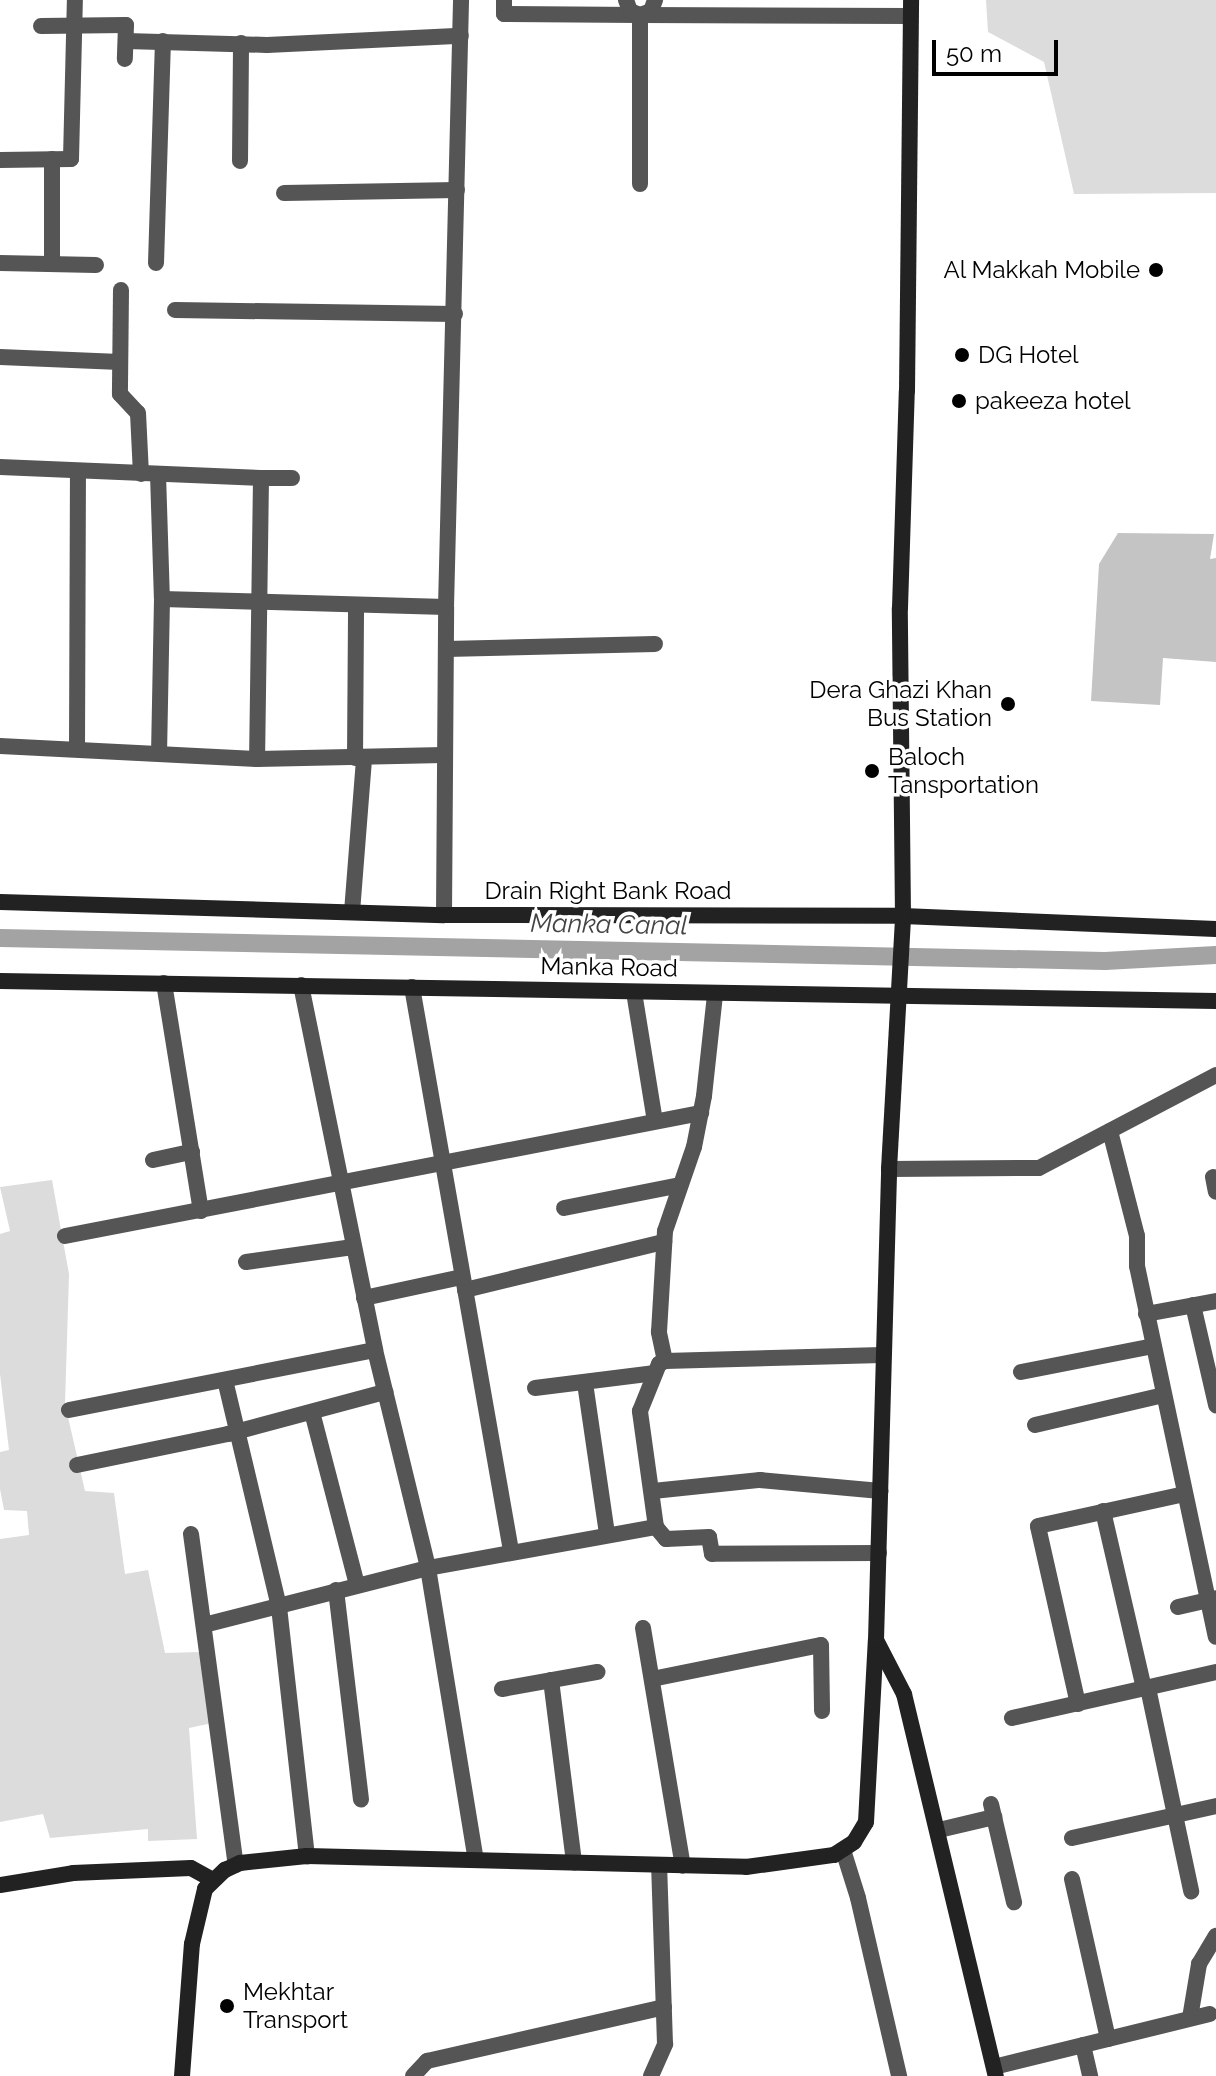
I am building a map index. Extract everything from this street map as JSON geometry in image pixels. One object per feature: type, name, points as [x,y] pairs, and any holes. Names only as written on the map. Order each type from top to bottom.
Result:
[{"type":"main road","points":[[182,2076],[192,1944],[205,1889],[236,1865],[307,1856],[683,1866],[779,1864],[823,1858],[843,1850],[861,1833],[866,1822],[876,1640],[889,1169],[903,916],[900,608],[907,391],[910,8]]},
{"type":"main road","name":"Drain Right Bank Road","points":[[0,902],[444,915],[903,916],[1216,929]]},
{"type":"main road","name":"Manka Road","points":[[0,981],[715,994],[900,993],[1216,1001]]},
{"type":"main road","points":[[876,1640],[904,1694],[995,2072]]},
{"type":"main road","points":[[0,1885],[73,1873],[191,1868],[213,1880]]},
{"type":"street","points":[[0,160],[71,159],[75,0]]},
{"type":"street","points":[[444,915],[446,607],[461,0]]},
{"type":"street","points":[[504,0],[504,14],[640,15],[910,8]]},
{"type":"street","points":[[626,0],[630,11],[640,15],[651,11],[655,0]]},
{"type":"street","points":[[640,15],[640,184]]},
{"type":"street","points":[[41,26],[126,25],[125,59]]},
{"type":"street","points":[[126,41],[305,44],[461,36]]},
{"type":"street","points":[[156,263],[163,41]]},
{"type":"street","points":[[240,161],[241,43]]},
{"type":"street","points":[[52,159],[52,264]]},
{"type":"street","points":[[284,193],[457,190]]},
{"type":"street","points":[[0,263],[96,265]]},
{"type":"street","points":[[121,290],[120,394],[138,413],[141,474]]},
{"type":"street","points":[[175,310],[455,314]]},
{"type":"street","points":[[0,357],[120,362]]},
{"type":"street","points":[[0,467],[292,478]]},
{"type":"street","points":[[77,749],[78,471]]},
{"type":"street","points":[[158,474],[162,599],[159,753]]},
{"type":"street","points":[[257,759],[261,478]]},
{"type":"street","points":[[162,599],[446,607]]},
{"type":"street","points":[[352,912],[360,758],[356,606]]},
{"type":"street","points":[[446,649],[655,644]]},
{"type":"street","points":[[0,746],[257,759],[444,755]]},
{"type":"street","points":[[164,983],[201,1211]]},
{"type":"street","points":[[301,985],[375,1350],[428,1568],[476,1860]]},
{"type":"street","points":[[412,987],[511,1551]]},
{"type":"street","points":[[634,992],[655,1121]]},
{"type":"street","points":[[715,994],[701,1113],[694,1147],[671,1207],[664,1242],[660,1367],[640,1411],[656,1527],[666,1539],[709,1537],[712,1554],[879,1553]]},
{"type":"street","points":[[889,1169],[1039,1168],[1216,1075]]},
{"type":"street","points":[[65,1236],[701,1113]]},
{"type":"street","points":[[1110,1131],[1137,1236],[1137,1266],[1146,1314],[1185,1494],[1212,1599],[1216,1637]]},
{"type":"street","points":[[153,1160],[192,1152]]},
{"type":"street","points":[[564,1208],[680,1185]]},
{"type":"street","points":[[364,1298],[464,1284],[664,1242]]},
{"type":"street","points":[[246,1262],[353,1247]]},
{"type":"street","points":[[1146,1314],[1216,1301]]},
{"type":"street","points":[[1193,1305],[1216,1405]]},
{"type":"street","points":[[1021,1372],[1153,1346]]},
{"type":"street","points":[[69,1410],[375,1350]]},
{"type":"street","points":[[535,1388],[585,1383],[660,1367],[882,1355]]},
{"type":"street","points":[[225,1380],[279,1607],[307,1856]]},
{"type":"street","points":[[585,1383],[607,1534]]},
{"type":"street","points":[[77,1465],[239,1431],[385,1392]]},
{"type":"street","points":[[1035,1425],[1164,1395]]},
{"type":"street","points":[[312,1412],[357,1585]]},
{"type":"street","points":[[653,1491],[760,1480],[880,1491]]},
{"type":"street","points":[[1078,1704],[1038,1526],[1185,1494]]},
{"type":"street","points":[[1103,1511],[1176,1815],[1191,1891]]},
{"type":"street","points":[[204,1625],[428,1568],[656,1527]]},
{"type":"street","points":[[191,1534],[236,1865]]},
{"type":"street","points":[[336,1590],[361,1800]]},
{"type":"street","points":[[1178,1607],[1212,1599]]},
{"type":"street","points":[[643,1628],[683,1866]]},
{"type":"street","points":[[652,1679],[821,1645],[822,1711]]},
{"type":"street","points":[[502,1689],[597,1672]]},
{"type":"street","points":[[1012,1718],[1216,1672]]},
{"type":"street","points":[[551,1680],[574,1863]]},
{"type":"street","points":[[1072,1838],[1216,1806]]},
{"type":"street","points":[[939,1830],[993,1810],[1014,1902]]},
{"type":"street","points":[[843,1850],[858,1898],[899,2076]]},
{"type":"street","points":[[651,2076],[665,2044],[659,1865]]},
{"type":"street","points":[[1072,1879],[1108,2039]]},
{"type":"street","points":[[1190,2018],[1199,1964],[1216,1936]]},
{"type":"street","points":[[413,2076],[427,2061],[664,2007]]},
{"type":"street","points":[[995,2072],[1083,2045],[1210,2014]]},
{"type":"street","points":[[1083,2045],[1090,2076]]},
{"type":"shaded area","points":[[986,0],[1216,0],[1216,193],[1074,194],[1044,62],[988,32]]},
{"type":"shaded area","points":[[52,1180],[69,1274],[65,1404],[85,1491],[114,1493],[125,1574],[148,1570],[165,1653],[200,1652],[217,1722],[189,1728],[197,1839],[148,1841],[148,1829],[50,1838],[43,1814],[0,1822],[0,1539],[29,1535],[27,1511],[4,1510],[0,1489],[0,1452],[9,1450],[0,1374],[0,1234],[10,1231],[0,1187]]},
{"type":"building","points":[[1118,533],[1214,534],[1210,559],[1216,558],[1216,662],[1163,658],[1160,705],[1091,701],[1099,564]]},
{"type":"waterway","name":"Manka Canal","points":[[0,938],[1105,961],[1216,955]]},
{"type":"place","name":"Al Makkah Mobile","points":[[1156,270]]},
{"type":"place","name":"DG Hotel","points":[[962,355]]},
{"type":"place","name":"pakeeza hotel","points":[[959,401]]},
{"type":"place","name":"Dera Ghazi Khan Bus Station","points":[[1008,704]]},
{"type":"place","name":"Baloch Tansportation","points":[[872,771]]},
{"type":"place","name":"Mekhtar Transport","points":[[227,2006]]}]
